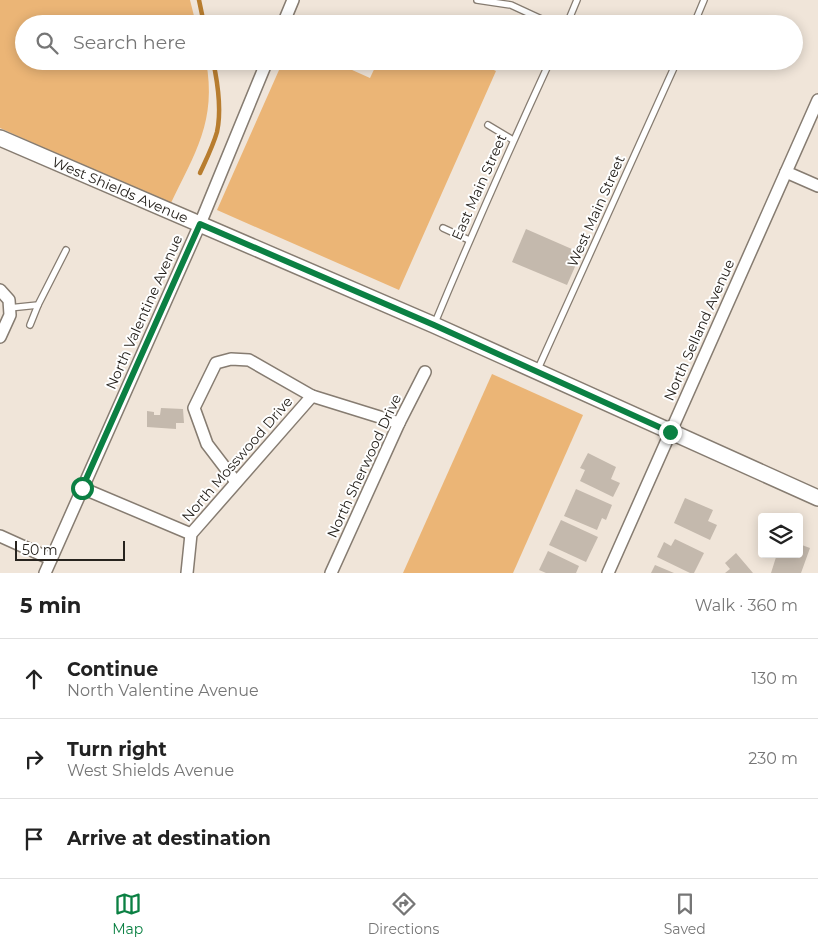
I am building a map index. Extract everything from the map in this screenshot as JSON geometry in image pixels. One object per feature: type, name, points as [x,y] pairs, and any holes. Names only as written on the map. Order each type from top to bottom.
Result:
[{"type":"street","points":[[287,15],[293,0]]},
{"type":"street","name":"North Valentine Avenue","points":[[45,573],[200,224],[264,70]]},
{"type":"street","name":"North Selland Avenue","points":[[608,573],[818,100]]},
{"type":"street","name":"West Shields Avenue","points":[[0,138],[434,325],[818,498]]},
{"type":"street","points":[[786,172],[818,186]]},
{"type":"street","points":[[0,290],[9,300],[10,308],[10,315],[0,337]]},
{"type":"street","points":[[236,482],[207,444],[194,408],[216,363],[231,359],[249,360],[312,396],[399,423]]},
{"type":"street","name":"North Sherwood Drive","points":[[331,573],[399,423],[425,372]]},
{"type":"street","name":"North Mosswood Drive","points":[[187,573],[191,534],[312,396]]},
{"type":"street","points":[[82,488],[191,534]]},
{"type":"street","points":[[0,536],[51,559]]},
{"type":"lane","points":[[477,0],[511,5],[533,15]]},
{"type":"lane","points":[[571,15],[577,0]]},
{"type":"lane","points":[[698,15],[704,0]]},
{"type":"lane","name":"East Main Street","points":[[434,325],[469,240],[546,70]]},
{"type":"lane","name":"West Main Street","points":[[537,371],[673,70]]},
{"type":"lane","points":[[488,125],[514,140]]},
{"type":"lane","points":[[444,228],[469,240]]},
{"type":"lane","points":[[30,325],[66,250]]},
{"type":"lane","points":[[10,308],[38,306]]},
{"type":"shaded area","points":[[0,0],[190,0],[194,15],[15,15],[15,70],[207,70],[209,102],[202,136],[170,205],[0,128]]},
{"type":"shaded area","points":[[279,70],[352,70],[370,78],[374,70],[496,71],[399,290],[217,210]]},
{"type":"shaded area","points":[[492,374],[583,415],[513,573],[403,573]]},
{"type":"building","points":[[526,229],[581,253],[567,285],[512,262]]},
{"type":"building","points":[[161,408],[183,409],[184,423],[176,423],[176,429],[147,427],[147,411],[154,412],[154,415],[160,415]]},
{"type":"building","points":[[588,453],[616,467],[611,479],[620,483],[613,497],[580,481],[585,470],[580,468]]},
{"type":"building","points":[[576,489],[612,505],[606,520],[602,518],[597,530],[564,516]]},
{"type":"building","points":[[685,498],[713,510],[708,521],[717,525],[710,540],[674,523]]},
{"type":"building","points":[[561,520],[598,537],[586,562],[549,545]]},
{"type":"building","points":[[675,539],[704,553],[694,573],[690,573],[657,557],[664,542],[671,546]]},
{"type":"building","points":[[803,545],[810,548],[801,573],[771,573],[776,558],[803,558]]},
{"type":"building","points":[[548,551],[579,566],[576,573],[546,573],[539,570]]},
{"type":"building","points":[[736,553],[753,573],[725,573],[730,569],[725,563]]},
{"type":"building","points":[[655,565],[674,573],[651,573]]},
{"type":"waterway","points":[[199,0],[202,15]]},
{"type":"waterway","points":[[200,173],[217,132],[219,96],[214,70]]},
{"type":"route","points":[[82,488],[200,224],[434,325],[670,432]]}]
